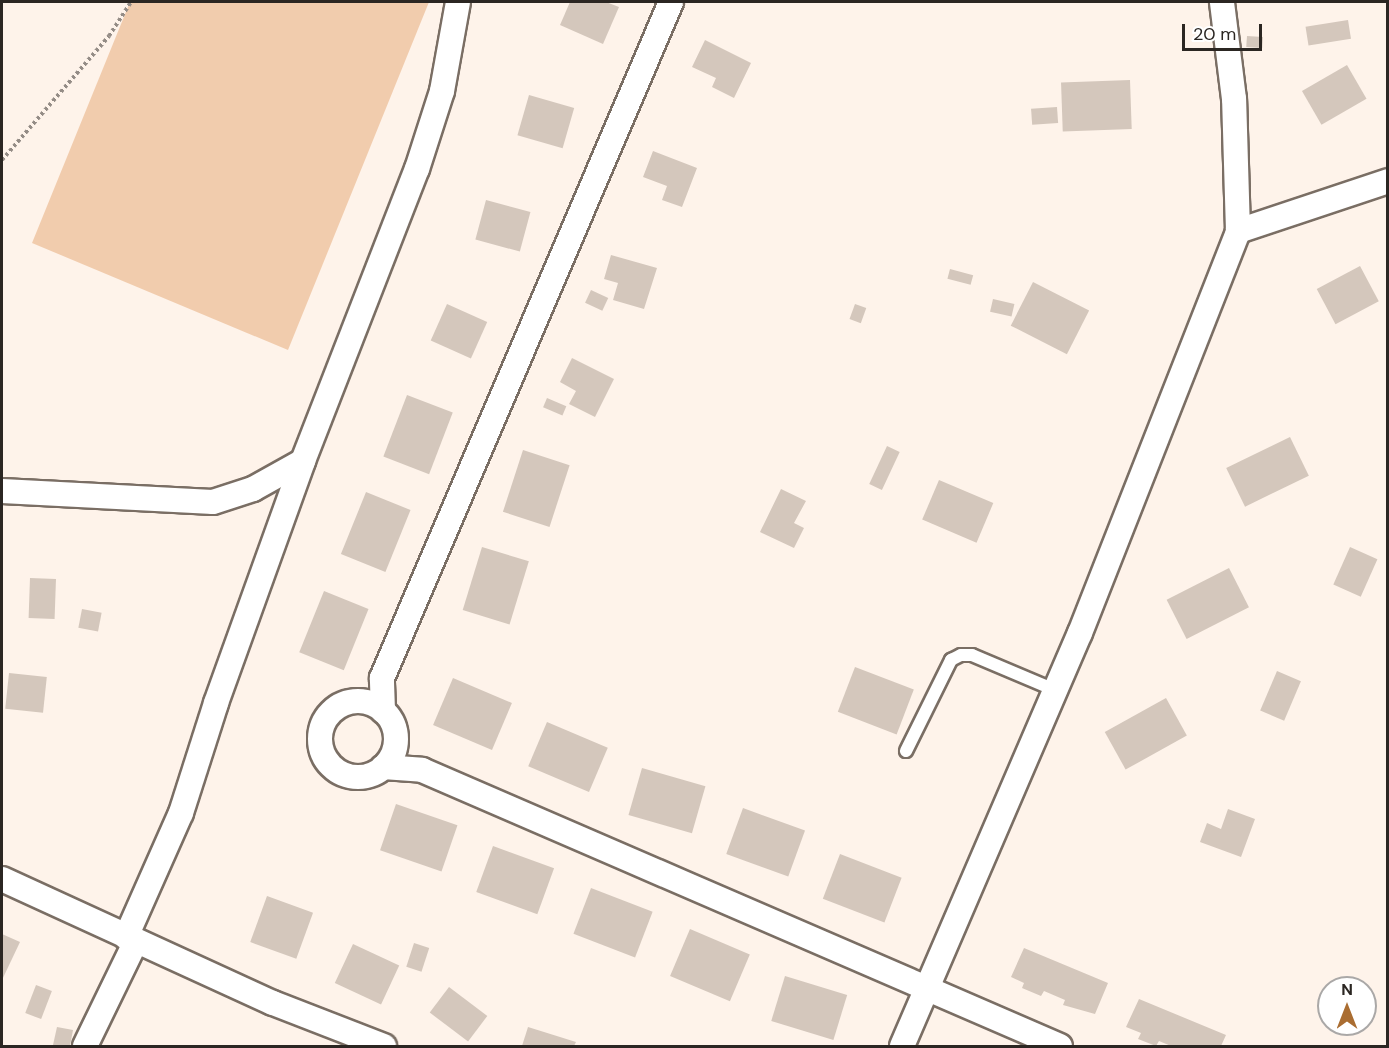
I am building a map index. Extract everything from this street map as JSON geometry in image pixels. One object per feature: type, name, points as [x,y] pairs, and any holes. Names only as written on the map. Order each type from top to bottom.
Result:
[{"type":"street","points":[[86,1047],[181,813],[216,703],[303,461],[417,169],[442,91],[458,2]]},
{"type":"street","points":[[422,770],[395,734],[383,711],[382,678],[671,2]]},
{"type":"street","points":[[902,1047],[1055,690],[1239,231],[1234,99],[1222,2]]},
{"type":"street","points":[[1239,231],[1388,181]]},
{"type":"street","points":[[2,491],[213,502],[253,489],[303,461]]},
{"type":"street","points":[[382,678],[348,703],[336,708],[322,728],[320,740],[327,761],[344,775],[365,777],[383,767],[395,747],[395,734]]},
{"type":"street","points":[[348,703],[373,704],[383,711]]},
{"type":"street","points":[[383,767],[422,770],[1060,1047]]},
{"type":"street","points":[[2,879],[131,939],[384,1047]]},
{"type":"lane","points":[[906,751],[951,660],[961,655],[972,655],[1055,690]]},
{"type":"path","points":[[2,160],[110,36],[131,2]]},
{"type":"shaded area","points":[[130,2],[429,2],[288,350],[32,243]]},
{"type":"building","points":[[570,2],[606,2],[619,7],[603,44],[560,25]]},
{"type":"building","points":[[1348,20],[1351,39],[1309,45],[1306,27]]},
{"type":"building","points":[[1247,36],[1263,37],[1262,48],[1246,47]]},
{"type":"building","points":[[705,40],[751,63],[734,98],[712,87],[716,78],[692,67]]},
{"type":"building","points":[[1347,65],[1366,99],[1321,125],[1302,91]]},
{"type":"building","points":[[1130,80],[1132,129],[1063,131],[1061,82]]},
{"type":"building","points":[[529,95],[574,108],[563,148],[517,135]]},
{"type":"building","points":[[1057,107],[1058,123],[1032,125],[1031,109]]},
{"type":"building","points":[[653,151],[697,168],[682,207],[662,200],[667,186],[643,177]]},
{"type":"building","points":[[486,200],[530,212],[520,252],[475,240]]},
{"type":"building","points":[[611,255],[657,268],[644,309],[613,300],[618,283],[604,279]]},
{"type":"building","points":[[1360,266],[1379,301],[1336,324],[1317,289]]},
{"type":"building","points":[[950,269],[973,275],[971,285],[947,279]]},
{"type":"building","points":[[1033,282],[1089,311],[1067,354],[1011,326]]},
{"type":"building","points":[[591,290],[608,298],[602,311],[585,303]]},
{"type":"building","points":[[993,299],[1014,304],[1012,317],[990,312]]},
{"type":"building","points":[[447,304],[487,322],[471,358],[431,341]]},
{"type":"building","points":[[855,304],[866,308],[861,323],[850,319]]},
{"type":"building","points":[[572,358],[614,379],[595,417],[569,404],[576,391],[560,382]]},
{"type":"building","points":[[407,395],[453,413],[429,474],[383,457]]},
{"type":"building","points":[[547,398],[566,406],[562,415],[543,407]]},
{"type":"building","points":[[1290,437],[1309,476],[1245,507],[1226,468]]},
{"type":"building","points":[[887,446],[900,452],[882,490],[869,484]]},
{"type":"building","points":[[523,450],[570,465],[550,527],[503,512]]},
{"type":"building","points":[[939,480],[993,503],[977,543],[922,520]]},
{"type":"building","points":[[781,489],[806,501],[794,523],[804,528],[794,548],[760,532]]},
{"type":"building","points":[[366,492],[411,510],[385,572],[341,554]]},
{"type":"building","points":[[482,547],[529,561],[510,624],[463,610]]},
{"type":"building","points":[[1350,547],[1377,559],[1361,597],[1333,584]]},
{"type":"building","points":[[1229,568],[1249,607],[1187,639],[1167,600]]},
{"type":"building","points":[[30,578],[56,579],[55,619],[29,618]]},
{"type":"building","points":[[324,591],[369,609],[344,670],[299,652]]},
{"type":"building","points":[[82,609],[102,613],[98,631],[78,628]]},
{"type":"building","points":[[855,667],[914,690],[897,734],[838,712]]},
{"type":"building","points":[[1277,671],[1301,681],[1284,721],[1260,711]]},
{"type":"building","points":[[9,673],[47,677],[43,713],[5,709]]},
{"type":"building","points":[[453,678],[512,703],[492,750],[433,725]]},
{"type":"building","points":[[1166,698],[1187,736],[1126,770],[1105,732]]},
{"type":"building","points":[[547,722],[608,748],[589,792],[528,766]]},
{"type":"building","points":[[642,768],[705,786],[692,833],[628,815]]},
{"type":"building","points":[[396,804],[457,825],[442,871],[380,850]]},
{"type":"building","points":[[743,808],[805,831],[788,877],[726,854]]},
{"type":"building","points":[[1228,809],[1255,819],[1241,857],[1200,842],[1207,823],[1221,829]]},
{"type":"building","points":[[493,846],[554,868],[537,914],[476,892]]},
{"type":"building","points":[[840,854],[902,878],[884,922],[823,899]]},
{"type":"building","points":[[591,888],[653,912],[635,957],[573,934]]},
{"type":"building","points":[[267,896],[313,913],[296,959],[250,942]]},
{"type":"building","points":[[690,929],[750,954],[730,1001],[670,976]]},
{"type":"building","points":[[2,934],[20,942],[2,980]]},
{"type":"building","points":[[414,943],[429,948],[421,972],[406,967]]},
{"type":"building","points":[[353,944],[399,966],[381,1005],[335,983]]},
{"type":"building","points":[[1024,948],[1108,983],[1095,1014],[1063,1005],[1065,1000],[1044,991],[1041,996],[1022,988],[1024,983],[1011,977]]},
{"type":"building","points":[[785,976],[847,995],[833,1040],[771,1021]]},
{"type":"building","points":[[36,985],[52,991],[41,1019],[25,1013]]},
{"type":"building","points":[[449,987],[487,1016],[468,1041],[430,1013]]},
{"type":"building","points":[[1139,999],[1226,1035],[1221,1046],[1171,1046],[1159,1041],[1156,1046],[1138,1039],[1141,1033],[1126,1027]]},
{"type":"building","points":[[57,1027],[73,1030],[70,1046],[53,1045]]},
{"type":"building","points":[[528,1027],[576,1042],[574,1046],[522,1046]]}]
